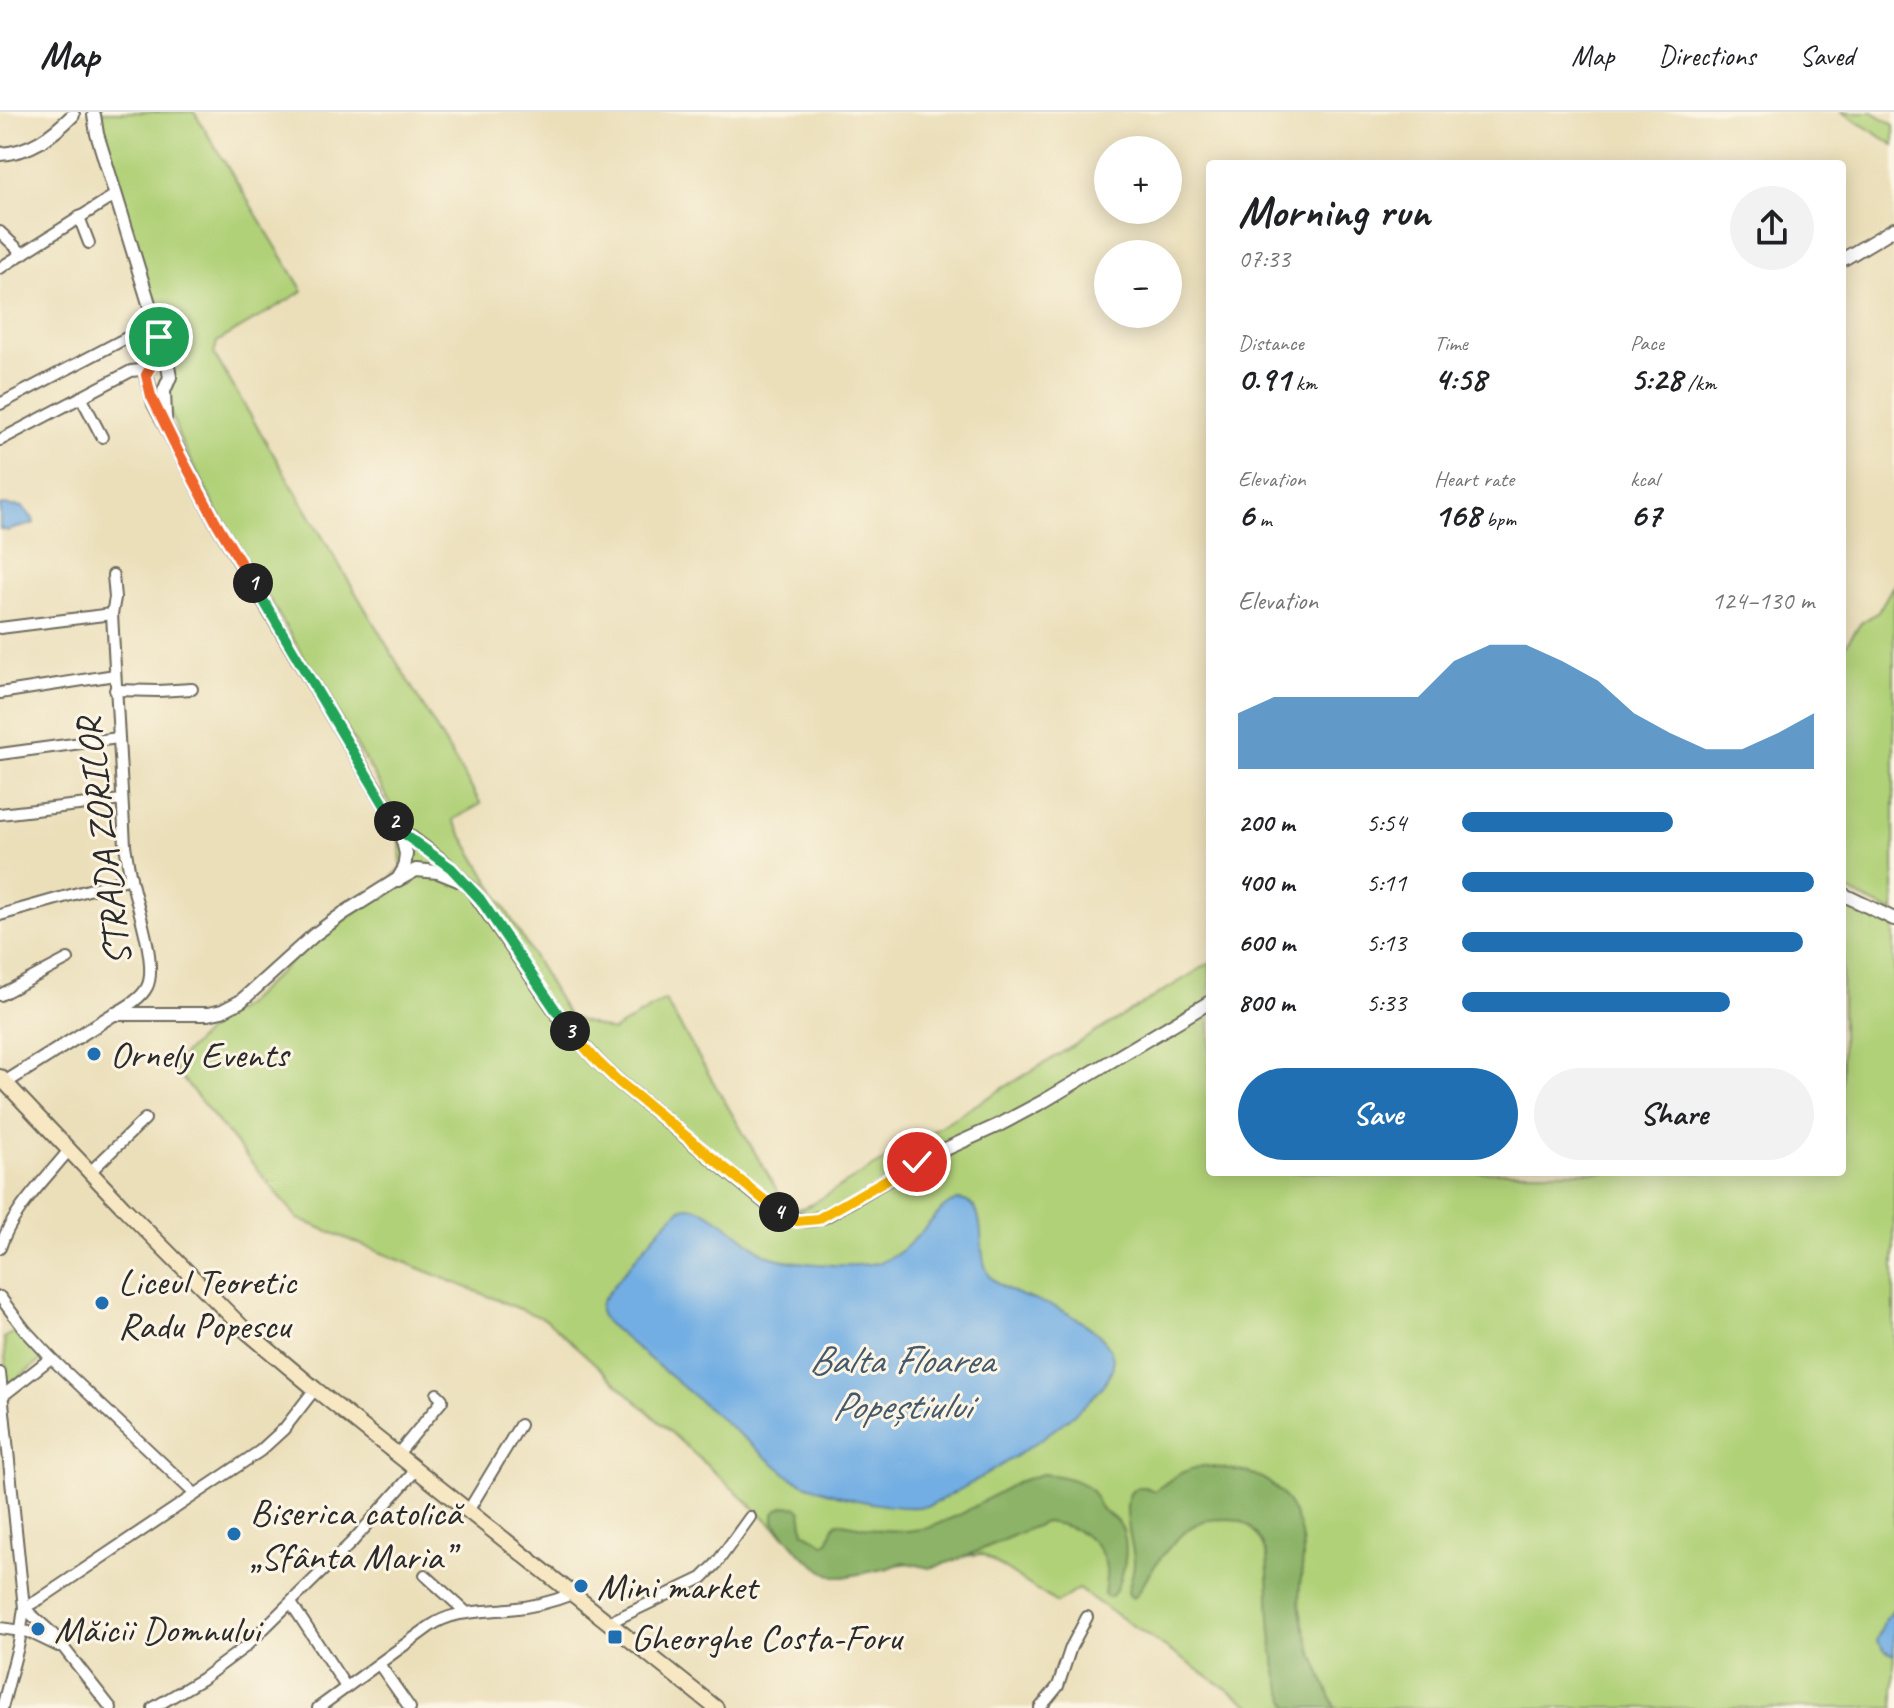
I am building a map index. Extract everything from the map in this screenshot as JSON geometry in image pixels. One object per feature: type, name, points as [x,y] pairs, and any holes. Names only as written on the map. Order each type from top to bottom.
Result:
[{"type":"main road","points":[[3,1080],[238,1324],[397,1455],[716,1708]]},
{"type":"street","points":[[75,116],[88,120],[94,114]]},
{"type":"street","points":[[94,114],[115,195],[164,346],[169,380],[163,396],[169,432]]},
{"type":"street","points":[[75,116],[97,134]]},
{"type":"street","points":[[0,154],[36,145],[75,116]]},
{"type":"street","points":[[0,268],[115,195]]},
{"type":"street","points":[[79,217],[89,243]]},
{"type":"street","points":[[1846,258],[1894,229]]},
{"type":"street","points":[[0,232],[23,254]]},
{"type":"street","points":[[156,326],[159,348],[149,373],[151,396],[216,522],[397,826],[409,866],[446,875],[466,884]]},
{"type":"street","points":[[0,404],[156,326]]},
{"type":"street","points":[[0,440],[131,371],[149,373],[163,365],[168,370]]},
{"type":"street","points":[[149,373],[155,388],[165,386]]},
{"type":"street","points":[[81,397],[102,437]]},
{"type":"street","name":"STRADA ZORILOR","points":[[3,1080],[114,1014],[141,996],[149,985],[149,952],[125,845],[115,690],[113,575]]},
{"type":"street","points":[[0,628],[112,614]]},
{"type":"street","points":[[0,693],[115,675]]},
{"type":"street","points":[[115,690],[192,689]]},
{"type":"street","points":[[0,754],[118,738]]},
{"type":"street","points":[[0,814],[122,800]]},
{"type":"street","points":[[397,826],[451,868],[466,884],[488,910],[563,1022],[597,1061],[770,1206],[797,1221],[812,1221],[825,1216],[917,1162],[1023,1112],[1206,1004]]},
{"type":"street","points":[[395,882],[403,872],[410,848],[422,847]]},
{"type":"street","points":[[114,1014],[199,1015],[229,1008],[255,989],[323,927],[428,862],[428,855],[422,847]]},
{"type":"street","points":[[0,915],[131,878]]},
{"type":"street","points":[[1846,896],[1894,919]]},
{"type":"street","points":[[0,995],[68,959]]},
{"type":"street","points":[[90,1172],[145,1119]]},
{"type":"street","points":[[0,1248],[14,1217],[69,1150]]},
{"type":"street","points":[[0,1297],[51,1358],[195,1494]]},
{"type":"street","points":[[1,1398],[51,1358]]},
{"type":"street","points":[[0,1373],[24,1608],[2,1708]]},
{"type":"street","points":[[24,1608],[270,1444],[315,1389]]},
{"type":"street","points":[[397,1455],[440,1404],[442,1399],[437,1394]]},
{"type":"street","points":[[468,1511],[520,1425]]},
{"type":"street","points":[[153,1708],[225,1664],[254,1639],[352,1542],[416,1470]]},
{"type":"street","points":[[608,1623],[702,1578],[750,1517]]},
{"type":"street","points":[[425,1575],[467,1613]]},
{"type":"street","points":[[318,1708],[436,1622],[451,1615],[524,1607],[572,1594]]},
{"type":"street","points":[[291,1603],[346,1687]]},
{"type":"street","points":[[24,1608],[45,1625],[111,1708]]},
{"type":"street","points":[[1040,1708],[1058,1686],[1075,1638],[1087,1617]]},
{"type":"street","points":[[0,1628],[21,1630],[44,1638],[67,1652]]},
{"type":"street","points":[[379,1664],[410,1708]]},
{"type":"green space","points":[[102,112],[194,112],[303,291],[217,342],[214,354],[481,804],[453,820],[569,1017],[612,1031],[665,1000],[784,1202],[791,1207],[801,1208],[812,1204],[1206,965],[1206,1176],[1846,1176],[1846,903],[1894,926],[1894,1708],[1255,1708],[1078,1589],[1057,1603],[982,1554],[857,1570],[809,1553],[786,1537],[547,1320],[298,1219],[172,1066],[220,1018],[248,1002],[318,936],[373,900],[401,867],[399,820],[218,513],[180,439],[167,403],[171,382],[99,131]]},
{"type":"green space","points":[[1842,112],[1873,112],[1894,125],[1894,145]]},
{"type":"green space","points":[[1894,584],[1894,913],[1846,890],[1846,644],[1861,623],[1878,612]]},
{"type":"green space","points":[[16,1331],[44,1358],[7,1386],[4,1338]]},
{"type":"green space","points":[[1206,1466],[1239,1470],[1261,1478],[1289,1504],[1302,1541],[1299,1595],[1302,1621],[1335,1708],[1290,1708],[1282,1691],[1273,1653],[1267,1556],[1258,1536],[1243,1522],[1220,1519],[1196,1524],[1165,1553],[1135,1596],[1129,1595],[1134,1564],[1127,1518],[1129,1496],[1134,1489],[1143,1487],[1155,1491],[1184,1472]]},
{"type":"green space","points":[[1042,1474],[1085,1485],[1102,1509],[1122,1528],[1126,1545],[1124,1564],[1112,1596],[1104,1594],[1106,1568],[1098,1548],[1084,1534],[1055,1524],[1045,1522],[957,1560],[929,1568],[904,1562],[889,1568],[835,1577],[801,1554],[774,1522],[777,1510],[785,1506],[796,1507],[801,1511],[804,1532],[825,1544],[837,1522],[880,1530],[928,1528],[961,1514],[1017,1482]]},
{"type":"water","points":[[2,505],[23,507],[34,523],[9,531],[0,529]]},
{"type":"water","name":"Balta Floarea Popeștiului","points":[[958,1200],[969,1203],[979,1218],[985,1266],[990,1276],[1012,1292],[1055,1307],[1087,1325],[1106,1343],[1113,1364],[1105,1382],[1063,1423],[973,1482],[928,1506],[877,1504],[820,1490],[790,1477],[607,1323],[600,1312],[602,1301],[629,1266],[683,1208],[703,1210],[767,1255],[776,1258],[817,1264],[860,1265],[880,1262],[898,1253],[944,1207]]},
{"type":"water","points":[[1894,1609],[1894,1655],[1876,1641]]},
{"type":"place","name":"Ornely Events","points":[[94,1054]]},
{"type":"place","name":"Liceul Teoretic Radu Popescu","points":[[102,1303]]},
{"type":"place","name":"Biserica catolică „Sfânta Maria”","points":[[234,1534]]},
{"type":"place","name":"Mini market","points":[[581,1586]]},
{"type":"place","name":"Măicii Domnului","points":[[38,1629]]},
{"type":"place","name":"Gheorghe Costa-Foru","points":[[615,1637]]},
{"type":"route","points":[[159,337],[158,354],[146,375],[154,404],[216,522],[397,826],[451,868],[472,890],[563,1022],[597,1061],[770,1206],[790,1219],[812,1221],[825,1216],[917,1162]]}]
